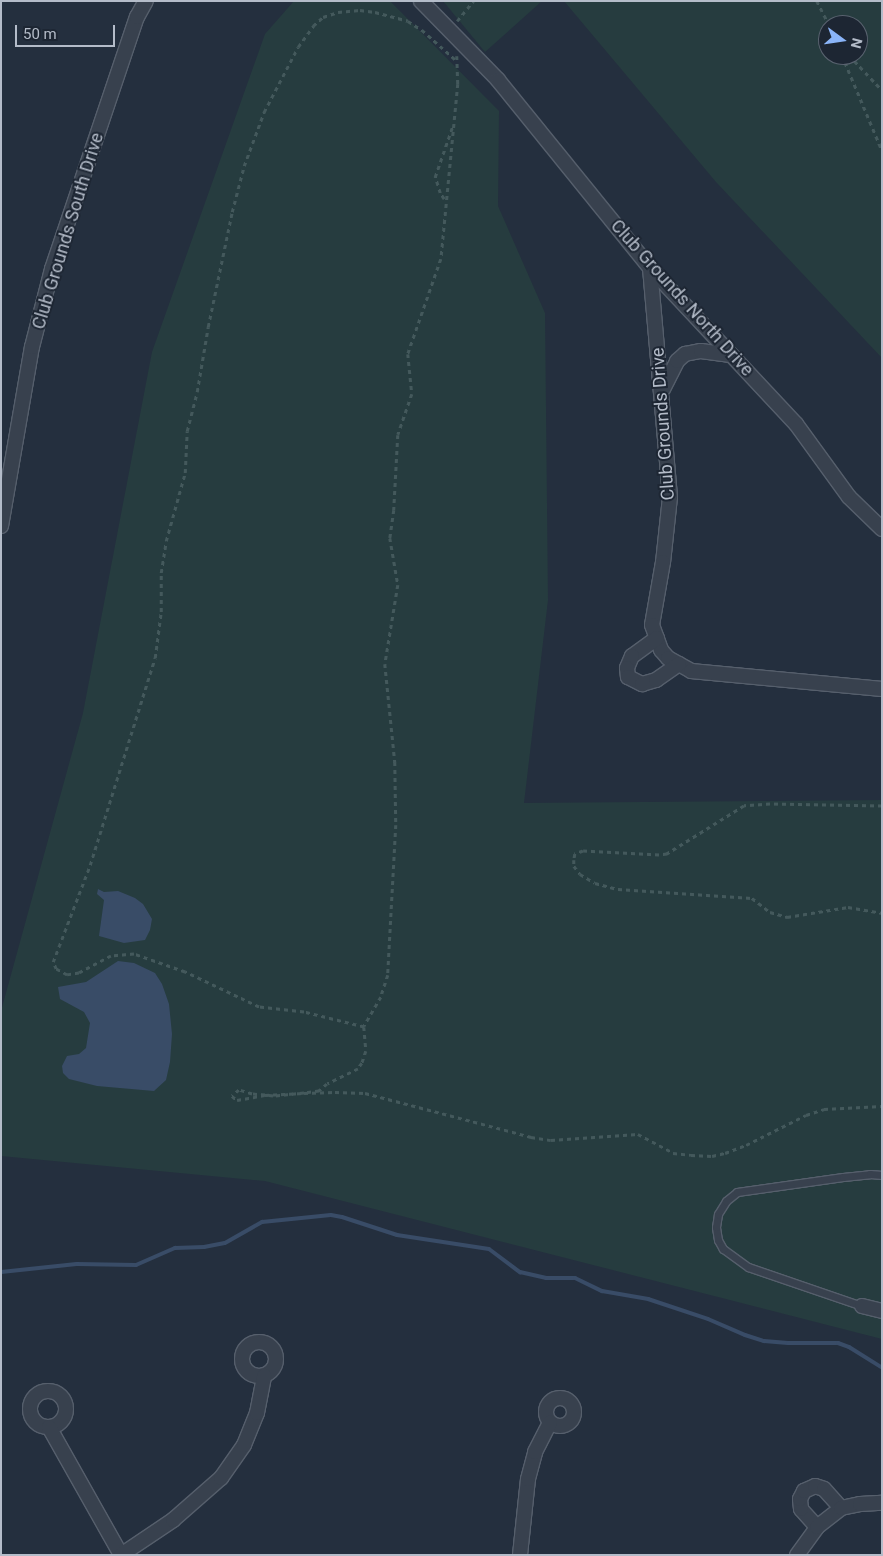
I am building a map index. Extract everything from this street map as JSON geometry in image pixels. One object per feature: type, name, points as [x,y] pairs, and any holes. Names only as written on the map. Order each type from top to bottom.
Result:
[{"type":"street","name":"Club Grounds South Drive","points":[[1,526],[32,346],[52,269],[137,17],[146,1]]},
{"type":"street","name":"Club Grounds North Drive","points":[[421,1],[498,80],[650,268],[796,424],[849,497],[882,529]]},
{"type":"street","name":"Club Grounds Drive","points":[[650,268],[670,497],[663,562],[652,625],[664,655],[691,671],[882,688]]},
{"type":"street","points":[[662,392],[672,368],[685,354],[701,351],[731,355]]},
{"type":"street","points":[[657,638],[632,656],[627,668],[628,676],[642,684],[656,680],[679,664]]},
{"type":"street","points":[[862,1306],[882,1311]]},
{"type":"street","points":[[48,1428],[121,1555],[173,1520],[221,1478],[244,1445],[257,1413],[264,1376]]},
{"type":"street","points":[[520,1555],[528,1479],[535,1452],[550,1423]]},
{"type":"street","points":[[817,1526],[801,1509],[800,1499],[804,1491],[815,1486],[824,1489],[841,1508]]},
{"type":"street","points":[[797,1555],[817,1526],[841,1508],[860,1504],[882,1503]]},
{"type":"lane","points":[[862,1306],[748,1267],[723,1249],[718,1240],[716,1227],[718,1214],[726,1201],[737,1192],[843,1177],[870,1174],[882,1175]]},
{"type":"path","points":[[448,29],[473,1]]},
{"type":"path","points":[[817,1],[824,15]]},
{"type":"path","points":[[364,1027],[304,1012],[259,1007],[185,972],[134,954],[111,956],[80,973],[67,975],[56,969],[53,962],[90,865],[155,658],[161,612],[162,573],[166,541],[185,473],[187,432],[197,392],[210,317],[232,212],[244,166],[264,112],[298,47],[313,26],[323,17],[338,12],[360,10],[402,18],[422,30],[457,61]]},
{"type":"path","points":[[304,1093],[319,1090],[358,1069],[362,1063],[366,1051],[364,1027],[381,997],[390,961],[396,825],[395,762],[385,664],[398,585],[390,538],[398,435],[412,394],[408,354],[441,259],[445,199],[458,84],[456,51]]},
{"type":"path","points":[[846,65],[882,150]]},
{"type":"path","points":[[858,65],[882,90]]},
{"type":"path","points":[[445,199],[440,192],[435,177],[448,135],[454,123]]},
{"type":"path","points":[[882,806],[789,804],[744,806],[668,854],[643,855],[583,851],[575,854],[574,866],[580,874],[595,883],[618,890],[752,898],[770,912],[787,917],[848,907],[882,913]]},
{"type":"path","points":[[265,1095],[239,1090],[232,1096],[237,1100],[265,1095],[365,1093],[531,1137],[551,1140],[638,1134],[673,1153],[712,1156],[755,1141],[806,1115],[824,1109],[882,1106]]},
{"type":"green space","points":[[294,1],[390,1],[499,111],[498,206],[545,313],[548,600],[524,803],[882,800],[882,1339],[265,1181],[1,1156],[1,1011],[83,713],[152,352],[265,34]]},
{"type":"green space","points":[[443,1],[542,1],[485,52]]},
{"type":"green space","points":[[564,1],[882,1],[882,358],[716,182]]},
{"type":"water","points":[[98,889],[104,892],[118,891],[135,898],[143,904],[152,919],[150,930],[145,940],[124,943],[99,936],[104,900],[97,894]]},
{"type":"water","points":[[118,961],[134,963],[155,973],[162,984],[169,1004],[172,1034],[170,1062],[166,1080],[154,1091],[97,1086],[69,1079],[63,1073],[62,1066],[67,1056],[79,1054],[86,1048],[90,1023],[84,1012],[60,999],[58,987],[86,982]]},
{"type":"waterway","points":[[1,1272],[77,1264],[136,1265],[175,1248],[204,1247],[225,1243],[262,1222],[331,1215],[397,1235],[489,1249],[520,1272],[546,1278],[575,1278],[602,1291],[648,1299],[708,1319],[764,1341],[838,1343],[849,1347],[882,1368]]}]
